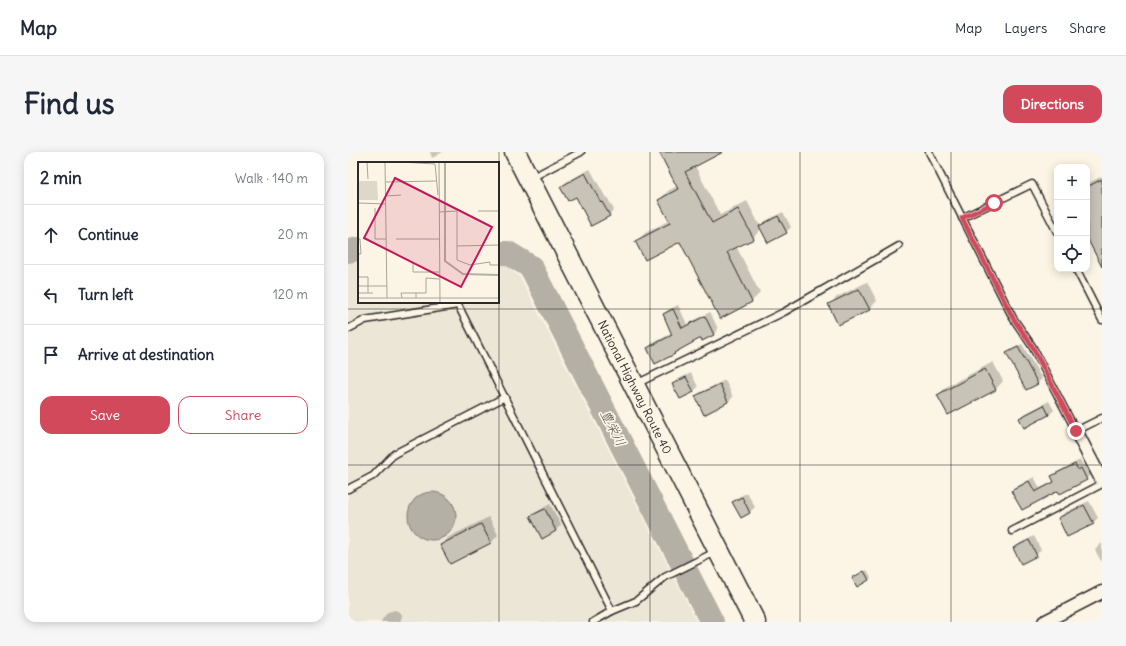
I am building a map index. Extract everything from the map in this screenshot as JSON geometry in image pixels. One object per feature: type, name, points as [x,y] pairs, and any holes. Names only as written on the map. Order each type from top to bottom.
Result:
[{"type":"highway","name":"National Highway Route 40","points":[[515,152],[755,622]]},
{"type":"street","points":[[1076,431],[1102,481]]},
{"type":"street","points":[[1044,622],[1102,592]]},
{"type":"lane","points":[[529,179],[581,152]]},
{"type":"lane","points":[[929,152],[1013,318],[1032,346],[1076,431],[1102,418]]},
{"type":"lane","points":[[962,218],[1032,184],[1054,226]]},
{"type":"lane","points":[[634,385],[784,312],[899,246]]},
{"type":"lane","points":[[1078,272],[1102,320]]},
{"type":"lane","points":[[348,330],[365,320],[458,305],[612,611]]},
{"type":"lane","points":[[348,489],[373,476],[394,454],[505,397]]},
{"type":"lane","points":[[1012,531],[1102,484]]},
{"type":"lane","points":[[593,622],[612,611],[636,601],[665,577],[719,550]]},
{"type":"shaded area","points":[[358,259],[358,303],[499,303],[499,263],[502,263],[520,277],[697,622],[348,622],[348,261]]},
{"type":"shaded area","points":[[432,492],[441,494],[449,499],[454,507],[456,516],[454,525],[449,533],[441,538],[432,540],[423,538],[415,533],[410,525],[408,516],[410,507],[415,499],[423,494]]},
{"type":"building","points":[[659,152],[723,152],[685,172],[712,223],[738,209],[754,239],[727,252],[752,302],[720,319],[680,242],[645,260],[635,241],[670,223],[658,200],[678,189]]},
{"type":"building","points":[[585,173],[601,203],[602,202],[610,216],[591,226],[576,197],[568,201],[560,187]]},
{"type":"building","points":[[1102,179],[1102,267],[1090,244],[1090,185]]},
{"type":"building","points":[[778,216],[787,233],[768,243],[759,226]]},
{"type":"building","points":[[859,289],[870,310],[838,325],[828,304]]},
{"type":"building","points":[[673,309],[682,328],[705,316],[714,335],[702,341],[701,338],[655,364],[647,348],[672,335],[663,314]]},
{"type":"building","points":[[1018,347],[1038,384],[1026,390],[1006,353]]},
{"type":"building","points":[[985,369],[996,390],[948,415],[937,395]]},
{"type":"building","points":[[686,377],[694,392],[680,399],[672,384]]},
{"type":"building","points":[[720,384],[728,402],[704,415],[695,396]]},
{"type":"building","points":[[1044,405],[1049,415],[1024,428],[1019,418]]},
{"type":"building","points":[[1075,464],[1078,470],[1081,468],[1087,480],[1060,494],[1058,491],[1022,510],[1011,491],[1029,481],[1035,492],[1054,482],[1051,476]]},
{"type":"building","points":[[742,497],[750,513],[741,518],[732,502]]},
{"type":"building","points":[[1084,505],[1094,524],[1067,537],[1058,518]]},
{"type":"building","points":[[545,509],[556,531],[542,539],[530,516]]},
{"type":"building","points":[[481,524],[491,543],[450,564],[440,545]]},
{"type":"building","points":[[1029,540],[1037,556],[1021,564],[1013,548]]},
{"type":"building","points":[[864,571],[869,580],[857,587],[852,578]]},
{"type":"waterway","name":"豊栄川","points":[[348,251],[358,249]]},
{"type":"waterway","name":"豊栄川","points":[[499,253],[508,253],[531,267],[712,622]]},
{"type":"route","points":[[994,203],[962,218],[1013,318],[1032,346],[1076,431]]}]
